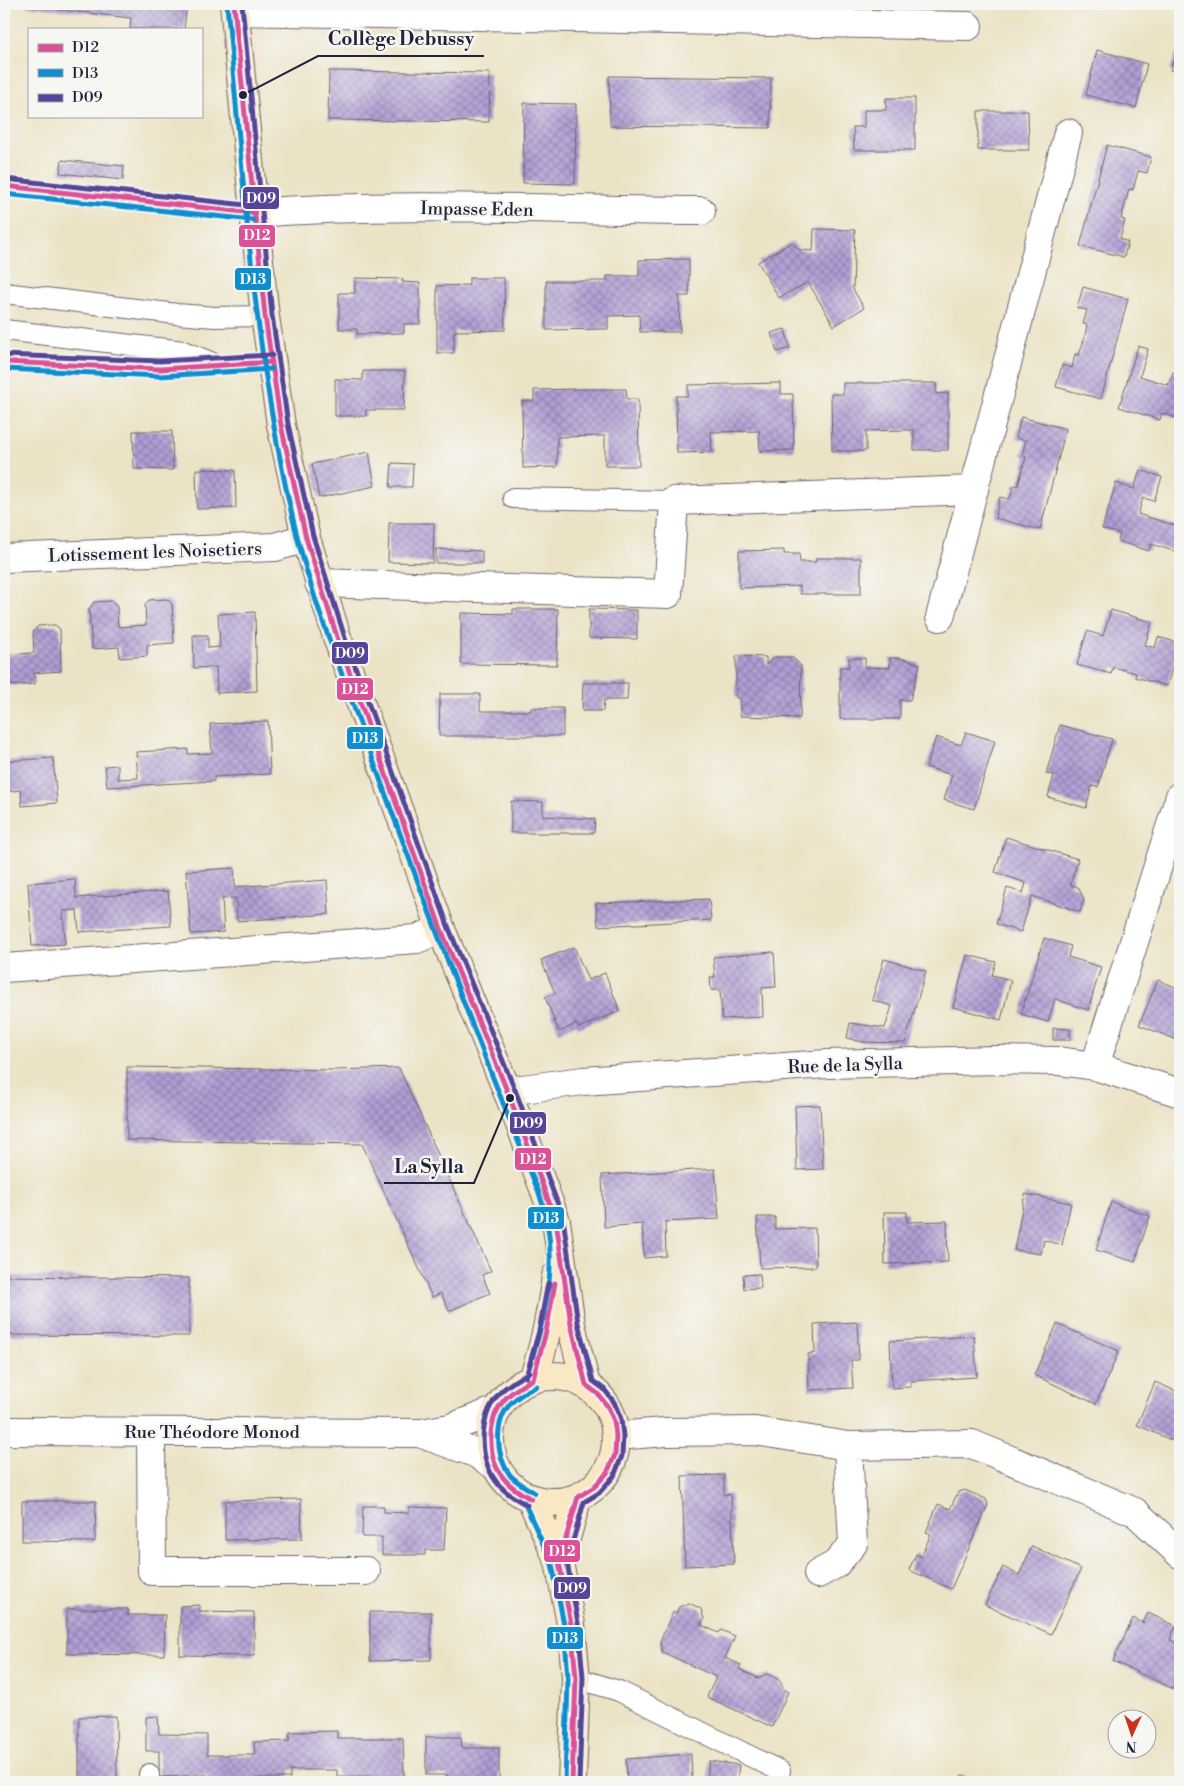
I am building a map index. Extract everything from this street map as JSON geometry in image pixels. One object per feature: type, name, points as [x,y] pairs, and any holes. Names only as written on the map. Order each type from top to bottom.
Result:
[{"type":"main road","points":[[235,7],[265,316],[280,424],[306,538],[319,583],[441,929],[556,1221],[571,1324],[586,1385]]},
{"type":"main road","points":[[533,1379],[549,1325],[559,1252]]},
{"type":"main road","points":[[560,1376],[586,1385],[598,1394],[608,1407],[614,1421],[616,1436],[615,1455],[607,1472],[594,1487],[578,1497],[554,1502],[531,1498],[516,1490],[504,1480],[496,1466],[490,1447],[491,1428],[497,1410],[512,1392],[533,1379],[560,1376]]},
{"type":"main road","points":[[559,1562],[578,1497]]},
{"type":"main road","points":[[531,1498],[559,1562],[571,1624],[576,1678],[572,1782]]},
{"type":"street","points":[[235,7],[968,26]]},
{"type":"street","points":[[940,617],[1068,133]]},
{"type":"street","name":"Impasse Eden","points":[[254,213],[287,210],[422,208],[701,211]]},
{"type":"street","points":[[319,583],[668,594],[674,501],[974,490]]},
{"type":"street","name":"Lotissement les Noisetiers","points":[[4,558],[275,548],[306,538]]},
{"type":"street","points":[[1095,1066],[1180,796]]},
{"type":"street","points":[[4,968],[417,938],[441,929]]},
{"type":"street","name":"Rue de la Sylla","points":[[506,1091],[602,1080],[827,1064],[998,1060],[1058,1061],[1095,1066],[1180,1093]]},
{"type":"street","name":"Rue Théodore Monod","points":[[4,1431],[421,1433],[450,1428],[497,1410]]},
{"type":"street","points":[[616,1436],[665,1432],[755,1431],[848,1446],[972,1444],[1135,1512],[1180,1554]]},
{"type":"street","points":[[151,1433],[152,1571],[366,1571]]},
{"type":"street","name":"Rue Théodore Monod","points":[[421,1433],[475,1453],[496,1466]]},
{"type":"street","points":[[818,1574],[836,1564],[853,1544],[848,1446]]},
{"type":"lane","points":[[4,186],[254,213]]},
{"type":"lane","points":[[4,293],[177,314],[215,317],[265,316]]},
{"type":"lane","points":[[4,330],[183,351],[221,365]]},
{"type":"lane","points":[[4,362],[160,370],[272,362]]},
{"type":"lane","points":[[513,498],[674,501]]},
{"type":"lane","points":[[576,1678],[619,1691],[780,1771]]},
{"type":"building","points":[[26,4],[187,4],[184,28],[130,28],[131,18],[26,6]]},
{"type":"building","points":[[1097,50],[1147,64],[1136,108],[1086,95]]},
{"type":"building","points":[[1176,54],[1180,55],[1180,73],[1170,70]]},
{"type":"building","points":[[329,71],[490,73],[489,122],[328,120]]},
{"type":"building","points":[[609,76],[771,78],[770,128],[610,126]]},
{"type":"building","points":[[886,98],[915,98],[915,150],[854,150],[853,127],[864,127],[864,110],[886,110]]},
{"type":"building","points":[[524,103],[576,104],[575,184],[523,183]]},
{"type":"building","points":[[978,111],[1028,111],[1029,150],[978,150]]},
{"type":"building","points":[[1107,145],[1151,157],[1147,173],[1138,171],[1133,190],[1129,189],[1121,219],[1125,220],[1120,239],[1128,242],[1124,257],[1080,246]]},
{"type":"building","points":[[62,160],[124,166],[123,180],[60,173]]},
{"type":"building","points":[[814,229],[855,230],[853,289],[864,308],[834,326],[808,282],[779,298],[758,262],[792,242],[799,250],[813,251]]},
{"type":"building","points":[[689,259],[689,296],[679,296],[680,332],[640,332],[639,315],[608,316],[608,329],[546,330],[546,281],[607,281],[607,276],[639,276],[639,260]]},
{"type":"building","points":[[355,278],[403,279],[402,282],[420,283],[420,324],[404,324],[404,333],[357,334],[357,329],[339,329],[339,293],[355,293]]},
{"type":"building","points":[[469,278],[504,278],[505,330],[454,331],[454,353],[437,353],[437,286],[469,285]]},
{"type":"building","points":[[1083,287],[1128,299],[1101,399],[1056,387],[1062,365],[1072,368],[1075,354],[1079,355],[1084,340],[1087,325],[1083,324],[1087,310],[1077,308]]},
{"type":"building","points":[[785,329],[790,348],[777,352],[771,333]]},
{"type":"building","points":[[1138,346],[1148,349],[1140,376],[1168,385],[1173,372],[1180,375],[1180,419],[1162,413],[1160,420],[1119,407]]},
{"type":"building","points":[[363,371],[405,371],[404,410],[366,410],[366,416],[335,416],[335,379],[363,380]]},
{"type":"building","points":[[781,383],[781,394],[793,394],[794,450],[760,451],[759,431],[711,432],[712,452],[677,453],[676,396],[688,396],[688,385]]},
{"type":"building","points":[[843,383],[936,383],[936,394],[948,393],[948,450],[914,450],[914,430],[905,430],[866,431],[866,451],[832,451],[831,394],[843,394]]},
{"type":"building","points":[[626,389],[627,399],[638,399],[639,466],[605,466],[605,436],[557,437],[557,467],[523,468],[522,401],[534,401],[534,390]]},
{"type":"building","points":[[1021,417],[1066,429],[1040,530],[995,518],[1000,497],[1010,499],[1014,485],[1018,486],[1026,457],[1022,455],[1026,441],[1016,438]]},
{"type":"building","points":[[133,431],[172,431],[173,470],[134,469]]},
{"type":"building","points":[[369,452],[375,486],[319,498],[312,464]]},
{"type":"building","points":[[392,463],[413,464],[412,487],[390,487]]},
{"type":"building","points":[[196,469],[235,470],[236,508],[197,509]]},
{"type":"building","points":[[1140,470],[1162,477],[1154,501],[1143,498],[1138,514],[1180,527],[1180,553],[1151,544],[1149,551],[1118,541],[1120,534],[1102,529],[1116,483],[1134,489]]},
{"type":"building","points":[[389,523],[434,523],[433,563],[388,562]]},
{"type":"building","points":[[436,549],[482,551],[482,563],[436,563]]},
{"type":"building","points":[[784,550],[784,554],[799,554],[800,562],[816,562],[816,558],[861,558],[861,594],[800,594],[800,586],[739,588],[739,551]]},
{"type":"building","points":[[167,599],[172,604],[174,643],[147,645],[147,656],[120,658],[119,647],[92,649],[89,609],[94,602],[111,601],[117,607],[118,627],[146,625],[145,605],[149,600]]},
{"type":"building","points":[[513,609],[558,609],[557,665],[461,664],[461,613],[513,614]]},
{"type":"building","points":[[589,609],[637,610],[637,639],[589,638]]},
{"type":"building","points":[[1111,610],[1152,622],[1145,645],[1155,648],[1158,637],[1179,643],[1167,686],[1135,677],[1136,673],[1113,667],[1111,674],[1077,665],[1087,631],[1103,636]]},
{"type":"building","points":[[255,612],[257,691],[217,693],[216,667],[194,668],[193,635],[208,635],[208,648],[220,647],[218,614]]},
{"type":"building","points":[[55,625],[60,629],[61,671],[34,673],[35,684],[4,686],[4,655],[34,653],[33,632],[38,626]]},
{"type":"building","points":[[736,656],[766,657],[766,665],[775,657],[792,657],[801,666],[800,718],[740,716],[740,698],[736,698]]},
{"type":"building","points":[[849,658],[865,658],[865,667],[890,668],[890,658],[900,658],[920,664],[910,700],[900,700],[900,719],[840,719],[840,667],[849,667]]},
{"type":"building","points":[[583,683],[628,683],[627,700],[604,700],[603,711],[582,711]]},
{"type":"building","points":[[440,694],[480,694],[480,711],[531,711],[531,708],[563,708],[563,736],[439,736]]},
{"type":"building","points":[[268,721],[270,774],[214,777],[214,781],[107,787],[105,766],[118,765],[118,779],[138,778],[136,752],[188,749],[188,754],[212,753],[210,724]]},
{"type":"building","points":[[1060,725],[1112,739],[1098,787],[1092,786],[1086,808],[1048,797],[1054,775],[1046,774]]},
{"type":"building","points":[[966,732],[995,741],[974,809],[944,800],[952,775],[926,767],[936,737],[961,745]]},
{"type":"building","points":[[53,758],[57,803],[22,806],[21,790],[4,792],[4,761]]},
{"type":"building","points":[[511,801],[543,802],[543,816],[595,819],[594,833],[511,833]]},
{"type":"building","points":[[1006,837],[1078,859],[1070,885],[1078,887],[1084,899],[1080,912],[1032,896],[1021,932],[996,924],[1007,888],[1023,893],[1026,883],[995,872]]},
{"type":"building","points":[[234,868],[235,887],[327,880],[329,914],[237,921],[236,898],[222,899],[224,932],[191,934],[186,871]]},
{"type":"building","points":[[75,879],[76,898],[168,891],[171,926],[79,932],[77,910],[63,911],[65,944],[32,946],[28,883]]},
{"type":"building","points":[[709,899],[711,920],[598,926],[596,903]]},
{"type":"building","points":[[1044,938],[1071,946],[1068,957],[1101,967],[1088,1010],[1055,999],[1048,1022],[1021,1014]]},
{"type":"building","points":[[574,947],[588,980],[605,973],[620,1011],[578,1028],[576,1024],[559,1032],[545,997],[555,993],[541,960]]},
{"type":"building","points":[[774,952],[776,987],[762,988],[763,1017],[722,1019],[720,990],[711,990],[710,977],[715,977],[713,957]]},
{"type":"building","points":[[967,955],[996,962],[992,975],[1011,980],[1001,1020],[953,1007]]},
{"type":"building","points":[[884,959],[926,971],[905,1043],[862,1042],[847,1038],[850,1023],[885,1028],[892,1006],[872,1000]]},
{"type":"building","points":[[1158,980],[1180,989],[1180,1041],[1139,1025]]},
{"type":"building","points":[[1053,1028],[1070,1029],[1070,1040],[1053,1040]]},
{"type":"building","points":[[127,1067],[335,1070],[399,1068],[491,1271],[482,1275],[490,1293],[449,1311],[441,1293],[432,1297],[362,1144],[127,1140]]},
{"type":"building","points":[[820,1105],[823,1169],[797,1170],[795,1106]]},
{"type":"building","points":[[715,1169],[719,1219],[665,1222],[666,1256],[644,1258],[642,1224],[604,1227],[602,1175]]},
{"type":"building","points":[[1025,1194],[1071,1203],[1062,1245],[1044,1240],[1041,1254],[1014,1250]]},
{"type":"building","points":[[1111,1202],[1150,1216],[1135,1262],[1096,1250]]},
{"type":"building","points":[[884,1212],[907,1212],[907,1222],[947,1221],[948,1262],[885,1264]]},
{"type":"building","points":[[757,1217],[775,1217],[775,1229],[815,1228],[816,1267],[760,1268]]},
{"type":"building","points":[[1180,1230],[1180,1252],[1172,1249]]},
{"type":"building","points":[[760,1274],[761,1288],[744,1289],[743,1275]]},
{"type":"building","points":[[4,1276],[189,1278],[189,1336],[4,1335]]},
{"type":"building","points":[[857,1322],[859,1360],[851,1360],[853,1388],[809,1390],[808,1354],[815,1353],[814,1324]]},
{"type":"building","points":[[1057,1324],[1119,1351],[1096,1404],[1034,1375]]},
{"type":"building","points":[[974,1336],[977,1377],[911,1381],[911,1387],[892,1388],[890,1341]]},
{"type":"building","points":[[1155,1382],[1180,1393],[1180,1444],[1137,1425]]},
{"type":"building","points":[[724,1475],[724,1495],[731,1494],[734,1564],[685,1566],[682,1476]]},
{"type":"building","points":[[965,1490],[986,1499],[988,1505],[951,1589],[909,1570],[916,1554],[921,1557],[931,1534],[926,1532],[938,1504],[950,1509],[958,1492]]},
{"type":"building","points":[[301,1499],[302,1539],[225,1540],[225,1501]]},
{"type":"building","points":[[22,1501],[96,1501],[95,1542],[22,1541]]},
{"type":"building","points":[[363,1506],[384,1506],[384,1512],[409,1513],[409,1507],[446,1508],[444,1550],[425,1550],[425,1555],[382,1555],[382,1537],[362,1537]]},
{"type":"building","points":[[1032,1546],[1081,1569],[1051,1634],[985,1605],[1003,1567],[1019,1575]]},
{"type":"building","points":[[689,1603],[701,1609],[704,1619],[701,1625],[719,1633],[721,1630],[735,1636],[725,1658],[741,1665],[739,1669],[758,1678],[767,1674],[780,1680],[784,1690],[788,1692],[772,1727],[707,1697],[716,1677],[662,1652],[660,1641],[673,1612],[676,1613],[679,1607]]},
{"type":"building","points":[[199,1605],[199,1611],[254,1612],[254,1656],[180,1655],[180,1606]]},
{"type":"building","points":[[67,1609],[128,1609],[128,1615],[165,1615],[164,1655],[67,1654]]},
{"type":"building","points":[[370,1612],[431,1612],[431,1660],[370,1661]]},
{"type":"building","points":[[1148,1613],[1176,1626],[1170,1640],[1180,1645],[1180,1686],[1178,1691],[1113,1661],[1133,1618],[1143,1623]]},
{"type":"building","points":[[116,1716],[117,1782],[79,1782],[79,1717]]},
{"type":"building","points":[[158,1716],[159,1734],[207,1735],[207,1755],[255,1755],[254,1742],[289,1741],[290,1732],[337,1731],[337,1738],[403,1738],[404,1776],[337,1776],[337,1770],[290,1770],[290,1778],[255,1778],[255,1782],[207,1782],[207,1775],[159,1777],[159,1751],[146,1751],[146,1717]]},
{"type":"building","points":[[426,1737],[461,1737],[462,1748],[499,1748],[499,1782],[447,1782],[447,1775],[426,1775]]},
{"type":"building","points":[[691,1754],[692,1782],[627,1782],[626,1759]]},
{"type":"building","points":[[709,1761],[739,1765],[737,1782],[707,1782]]},
{"type":"building","points":[[962,1775],[976,1782],[958,1782]]},
{"type":"transit line","name":"D12","points":[[234,4],[265,316],[281,425],[306,538],[338,640],[441,929],[510,1098],[556,1221],[571,1324],[586,1385],[598,1394],[608,1407],[614,1421],[616,1436],[615,1455],[607,1473],[594,1487],[578,1497],[559,1562],[571,1624],[576,1678],[572,1782]]},
{"type":"transit line","name":"D09","points":[[242,4],[272,315],[288,424],[313,536],[345,638],[448,926],[517,1095],[563,1218],[578,1323],[593,1381],[604,1389],[614,1402],[621,1419],[623,1436],[622,1456],[614,1476],[599,1493],[584,1502],[567,1562],[578,1623],[583,1677],[579,1782]]},
{"type":"transit line","name":"D13","points":[[227,5],[252,274],[271,408],[298,540],[322,618],[388,802],[539,1193],[546,1216],[549,1239],[549,1285],[540,1332],[526,1377]]},
{"type":"transit line","name":"D09","points":[[5,179],[255,206]]},
{"type":"transit line","name":"D12","points":[[4,186],[254,213]]},
{"type":"transit line","name":"D13","points":[[4,194],[253,220]]},
{"type":"transit line","name":"D09","points":[[4,355],[160,361],[272,355]]},
{"type":"transit line","name":"D12","points":[[4,362],[160,369],[272,362]]},
{"type":"transit line","name":"D13","points":[[4,369],[160,376],[272,369]]},
{"type":"transit line","name":"D09","points":[[526,1377],[539,1331],[548,1283]]},
{"type":"transit line","name":"D12","points":[[533,1379],[546,1332],[555,1283]]},
{"type":"transit line","name":"D09","points":[[527,1505],[505,1491],[492,1475],[487,1464],[483,1440],[484,1428],[491,1405],[501,1391],[529,1372]]},
{"type":"transit line","name":"D12","points":[[531,1499],[506,1481],[499,1472],[492,1451],[491,1440],[494,1418],[505,1399],[533,1379]]},
{"type":"transit line","name":"D13","points":[[535,1493],[510,1475],[501,1458],[498,1438],[505,1410],[526,1391],[537,1386]]},
{"type":"transit line","name":"D13","points":[[524,1502],[552,1564],[564,1625],[568,1678],[565,1782]]},
{"type":"place","name":"Collège Debussy","points":[[243,95]]},
{"type":"place","name":"La Sylla","points":[[510,1098]]}]
